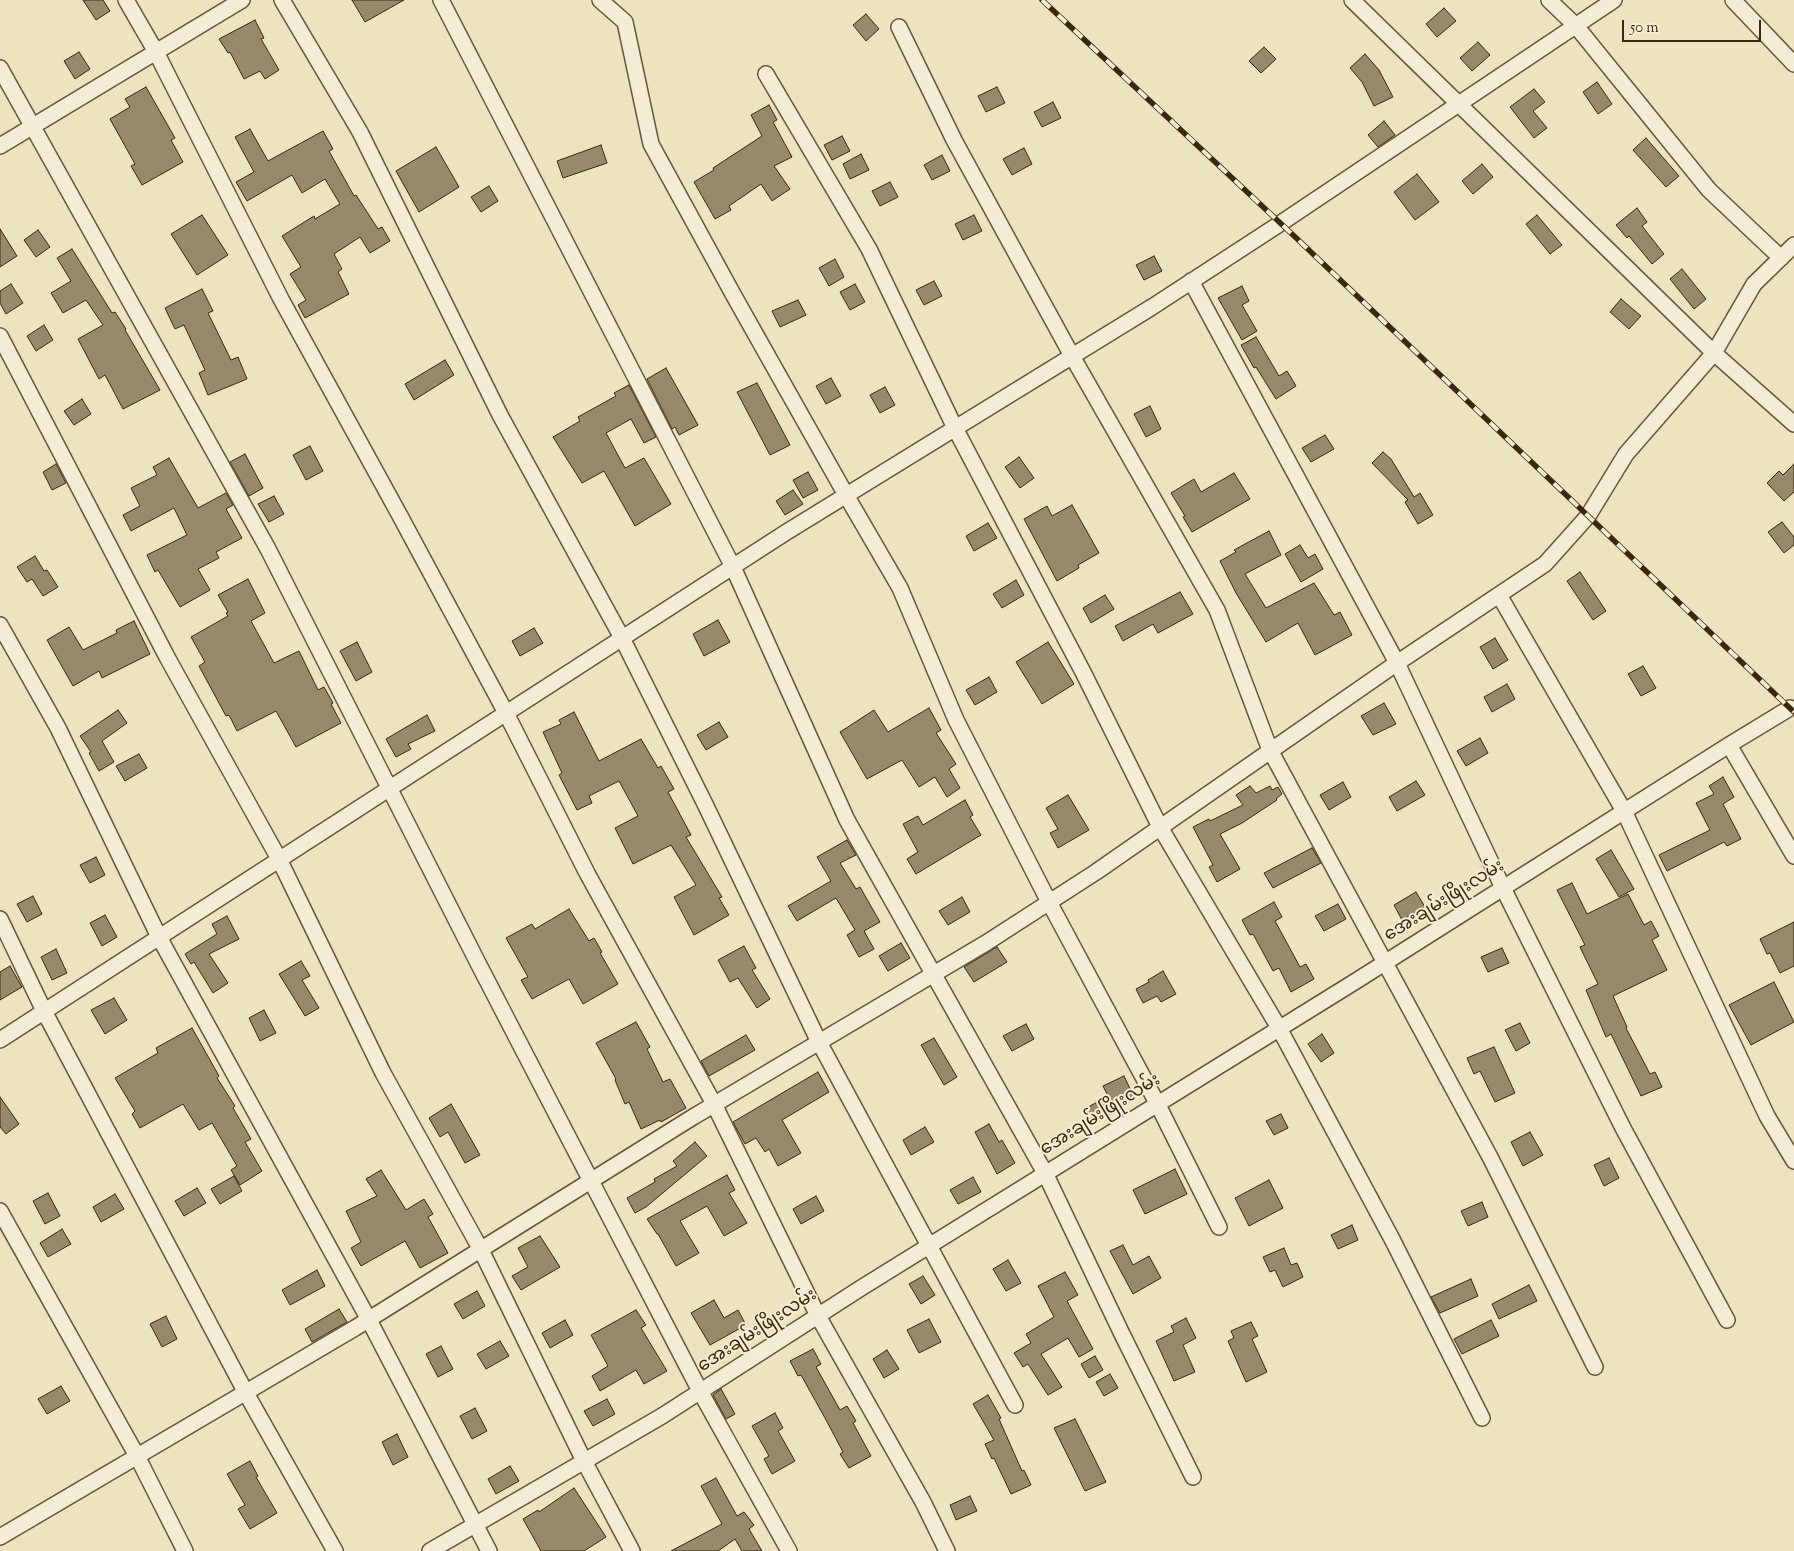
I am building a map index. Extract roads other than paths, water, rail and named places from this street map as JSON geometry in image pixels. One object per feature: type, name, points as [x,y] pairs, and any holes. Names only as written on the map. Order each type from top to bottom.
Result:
[{"type":"street","points":[[126,0],[156,52],[281,299],[506,713],[588,874],[714,1104],[818,1316],[923,1502],[947,1551]]},
{"type":"street","points":[[0,146],[242,0]]},
{"type":"street","points":[[282,0],[360,132],[500,415],[622,638],[706,804],[819,1042],[1015,1405]]},
{"type":"street","points":[[440,0],[733,567],[847,820],[1045,1173],[1122,1334],[1194,1477]]},
{"type":"street","points":[[600,0],[625,22],[651,144],[734,296],[900,588],[956,720],[1049,902],[1157,1103],[1219,1227]]},
{"type":"street","points":[[1352,0],[1460,103],[1714,353],[1794,424]]},
{"type":"street","points":[[1549,0],[1576,26],[1709,190],[1781,258]]},
{"type":"street","points":[[0,1040],[733,567],[1191,281],[1614,0]]},
{"type":"street","points":[[1733,0],[1794,64]]},
{"type":"street","points":[[899,27],[954,140],[1072,356],[1217,610],[1270,750],[1490,1157],[1595,1367]]},
{"type":"street","points":[[0,68],[268,549],[700,1391],[789,1551]]},
{"type":"street","points":[[766,74],[869,249],[955,428],[1084,674],[1160,827],[1279,1028],[1393,1241],[1482,1418]]},
{"type":"street","points":[[0,1537],[369,1320],[714,1104],[986,943],[1160,827],[1397,663],[1545,564],[1588,516],[1626,454],[1714,353],[1754,284],[1794,245]]},
{"type":"street","points":[[1191,281],[1397,663],[1503,888],[1623,1128],[1727,1320]]},
{"type":"street","points":[[0,336],[167,657],[278,860],[383,1073],[481,1250],[584,1461],[632,1551]]},
{"type":"street","points":[[1499,595],[1624,811],[1767,1116],[1794,1161]]},
{"type":"street","points":[[0,625],[58,728],[159,937],[369,1320],[489,1551]]},
{"type":"street","name":"အေးချမ်းဖြိုးလမ်း","points":[[430,1551],[700,1391],[930,1245],[1790,708]]},
{"type":"street","points":[[1728,745],[1794,856]]},
{"type":"street","points":[[0,920],[44,1012],[246,1393],[335,1551]]},
{"type":"street","points":[[0,1211],[137,1456],[185,1551]]},
{"type":"railway","points":[[1042,0],[1292,234],[1794,712]]}]
